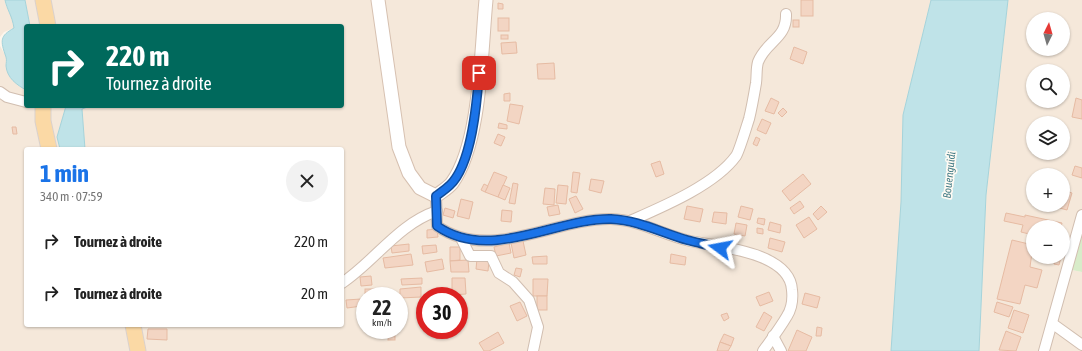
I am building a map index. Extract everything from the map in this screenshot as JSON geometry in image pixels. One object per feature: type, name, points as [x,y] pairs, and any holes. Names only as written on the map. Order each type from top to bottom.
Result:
[{"type":"main road","points":[[43,0],[48,24]]},
{"type":"main road","points":[[378,0],[399,147],[409,173],[420,188],[436,196],[451,184],[460,170],[474,124],[486,0]]},
{"type":"main road","points":[[43,108],[43,121],[49,147]]},
{"type":"main road","points":[[133,327],[138,351]]},
{"type":"street","points":[[630,221],[665,206],[696,188],[717,174],[736,156],[748,121],[756,81],[757,64],[763,52],[785,28],[786,14]]},
{"type":"street","points":[[0,92],[7,97],[24,101]]},
{"type":"street","points":[[436,196],[437,226],[447,233],[461,238],[499,240],[588,221],[611,219],[630,221],[687,240],[750,253],[778,265],[788,275],[792,284],[793,298],[788,315],[763,351]]},
{"type":"street","points":[[344,282],[358,272],[412,222],[437,211]]},
{"type":"street","points":[[1044,351],[1082,215]]},
{"type":"street","points":[[461,238],[470,256],[491,256],[499,273],[513,282],[529,300],[538,327],[533,351]]},
{"type":"street","points":[[1052,324],[1082,345]]},
{"type":"street","points":[[773,336],[781,351]]},
{"type":"shaded area","points":[[0,0],[5,0],[6,6],[12,15],[14,28],[4,32],[0,37]]},
{"type":"shaded area","points":[[25,0],[931,0],[903,115],[901,202],[891,351],[0,351],[0,46],[7,58],[6,67],[19,86],[24,89],[24,108],[65,108],[57,137],[60,147],[24,147],[24,327],[344,327],[344,147],[85,147],[82,109],[85,108],[344,108],[344,24],[30,24]]},
{"type":"shaded area","points":[[1008,0],[1082,0],[1082,236],[1072,270],[1082,272],[1082,351],[979,351],[986,195]]},
{"type":"green space","points":[[1082,236],[1082,272],[1072,270]]},
{"type":"water","points":[[5,0],[25,0],[30,24],[24,24],[24,89],[10,78],[6,66],[2,39],[14,28]]},
{"type":"water","name":"Bouenguidi","points":[[931,0],[1008,0],[986,195],[979,351],[891,351],[901,202],[903,115]]},
{"type":"water","points":[[65,108],[85,108],[82,109],[85,147],[60,147],[57,137]]},
{"type":"building","points":[[801,0],[813,0],[813,16],[801,16]]},
{"type":"building","points":[[498,3],[503,4],[503,9],[498,9]]},
{"type":"building","points":[[498,18],[509,18],[509,31],[498,31]]},
{"type":"building","points":[[793,20],[799,20],[799,27],[793,27]]},
{"type":"building","points":[[501,35],[508,35],[508,39],[501,39]]},
{"type":"building","points":[[516,42],[517,53],[502,54],[501,43]]},
{"type":"building","points":[[794,47],[807,52],[803,64],[790,59]]},
{"type":"building","points":[[554,63],[555,79],[538,79],[537,64]]},
{"type":"building","points":[[510,93],[510,101],[504,101],[504,94]]},
{"type":"building","points":[[771,98],[779,102],[774,114],[765,111]]},
{"type":"building","points":[[1076,98],[1082,100],[1082,119],[1072,117]]},
{"type":"building","points":[[510,104],[523,106],[519,124],[507,121]]},
{"type":"building","points":[[783,108],[787,112],[782,117],[778,113]]},
{"type":"building","points":[[762,119],[771,123],[766,134],[757,130]]},
{"type":"building","points":[[499,123],[507,125],[507,129],[498,128]]},
{"type":"building","points":[[12,127],[16,127],[17,134],[13,134]]},
{"type":"building","points":[[498,134],[505,137],[501,146],[494,143]]},
{"type":"building","points":[[756,137],[760,139],[757,146],[753,144]]},
{"type":"building","points":[[660,161],[664,174],[656,177],[651,164]]},
{"type":"building","points":[[1075,166],[1082,168],[1082,178],[1072,175]]},
{"type":"building","points":[[494,172],[507,177],[498,197],[485,192]]},
{"type":"building","points":[[573,172],[580,173],[577,193],[571,192]]},
{"type":"building","points":[[803,174],[811,184],[790,201],[782,191]]},
{"type":"building","points":[[591,179],[604,181],[601,193],[589,190]]},
{"type":"building","points":[[513,183],[518,184],[515,204],[509,203]]},
{"type":"building","points":[[484,184],[488,186],[485,192],[481,190]]},
{"type":"building","points":[[503,185],[510,188],[505,200],[498,197]]},
{"type":"building","points":[[558,185],[568,186],[566,204],[556,203]]},
{"type":"building","points":[[545,188],[555,189],[554,205],[543,204]]},
{"type":"building","points":[[576,196],[583,209],[575,213],[569,199]]},
{"type":"building","points":[[461,199],[473,202],[469,219],[457,216]]},
{"type":"building","points":[[800,201],[804,207],[794,214],[790,208]]},
{"type":"building","points":[[558,205],[560,214],[549,216],[547,207]]},
{"type":"building","points":[[687,206],[703,209],[700,222],[684,219]]},
{"type":"building","points":[[741,206],[753,209],[750,220],[738,217]]},
{"type":"building","points":[[821,206],[827,212],[818,220],[813,214]]},
{"type":"building","points":[[445,208],[455,211],[453,218],[443,215]]},
{"type":"building","points":[[502,210],[512,211],[511,222],[501,221]]},
{"type":"building","points":[[714,212],[727,213],[726,224],[712,222]]},
{"type":"building","points":[[1006,213],[1048,220],[1026,220],[1026,233],[1021,232],[1023,225],[1004,221]]},
{"type":"building","points":[[809,217],[817,229],[804,238],[796,225]]},
{"type":"building","points":[[758,218],[765,219],[764,225],[757,223]]},
{"type":"building","points":[[770,222],[781,225],[780,233],[768,230]]},
{"type":"building","points":[[736,223],[747,225],[745,236],[734,234]]},
{"type":"building","points":[[757,228],[763,229],[763,234],[757,233]]},
{"type":"building","points":[[437,229],[438,237],[427,238],[427,230]]},
{"type":"building","points":[[770,238],[785,242],[782,252],[768,248]]},
{"type":"building","points":[[1012,240],[1026,243],[1026,264],[1030,264],[1030,267],[1042,270],[1037,288],[1025,285],[1020,304],[997,299]]},
{"type":"building","points":[[523,241],[526,255],[514,258],[511,243]]},
{"type":"building","points":[[509,243],[511,253],[496,256],[494,247]]},
{"type":"building","points":[[409,244],[409,251],[392,253],[391,246]]},
{"type":"building","points":[[436,245],[437,252],[423,254],[422,246]]},
{"type":"building","points":[[450,247],[460,247],[460,260],[450,261]]},
{"type":"building","points":[[411,254],[413,265],[385,268],[383,258]]},
{"type":"building","points":[[671,254],[686,257],[685,265],[670,263]]},
{"type":"building","points":[[547,256],[547,264],[533,264],[532,257]]},
{"type":"building","points":[[442,259],[444,269],[427,272],[425,262]]},
{"type":"building","points":[[477,259],[489,261],[488,271],[476,269]]},
{"type":"building","points":[[468,260],[469,272],[451,272],[450,261]]},
{"type":"building","points":[[516,268],[522,269],[520,277],[514,275]]},
{"type":"building","points":[[371,276],[372,285],[361,286],[360,277]]},
{"type":"building","points":[[422,278],[422,284],[402,285],[401,279]]},
{"type":"building","points":[[452,278],[465,278],[466,287],[452,287]]},
{"type":"building","points":[[533,279],[548,279],[547,296],[533,296]]},
{"type":"building","points":[[416,287],[416,297],[408,298],[408,288]]},
{"type":"building","points":[[769,292],[773,301],[760,306],[756,297]]},
{"type":"building","points":[[805,293],[820,297],[817,308],[802,304]]},
{"type":"building","points":[[537,296],[547,296],[547,310],[537,310]]},
{"type":"building","points":[[356,299],[356,307],[347,308],[346,300]]},
{"type":"building","points":[[520,302],[527,316],[517,321],[510,306]]},
{"type":"building","points":[[997,302],[1013,307],[1009,317],[994,312]]},
{"type":"building","points":[[1014,310],[1029,315],[1023,333],[1008,328]]},
{"type":"building","points":[[764,312],[772,317],[764,331],[756,327]]},
{"type":"building","points":[[727,313],[729,318],[724,321],[721,315]]},
{"type":"building","points":[[817,327],[822,328],[821,336],[816,336]]},
{"type":"building","points":[[148,329],[167,329],[167,340],[147,339]]},
{"type":"building","points":[[797,330],[812,337],[806,351],[788,351]]},
{"type":"building","points":[[1006,331],[1021,337],[1016,351],[999,350]]},
{"type":"building","points":[[498,332],[504,343],[489,351],[484,351],[479,343]]},
{"type":"building","points":[[724,334],[734,338],[731,346],[720,342]]},
{"type":"building","points":[[720,342],[731,346],[728,351],[717,351]]},
{"type":"route","points":[[479,73],[474,124],[460,170],[451,184],[436,196],[437,226],[447,233],[461,238],[499,240],[588,221],[611,219],[630,221],[687,240],[720,248]]}]
